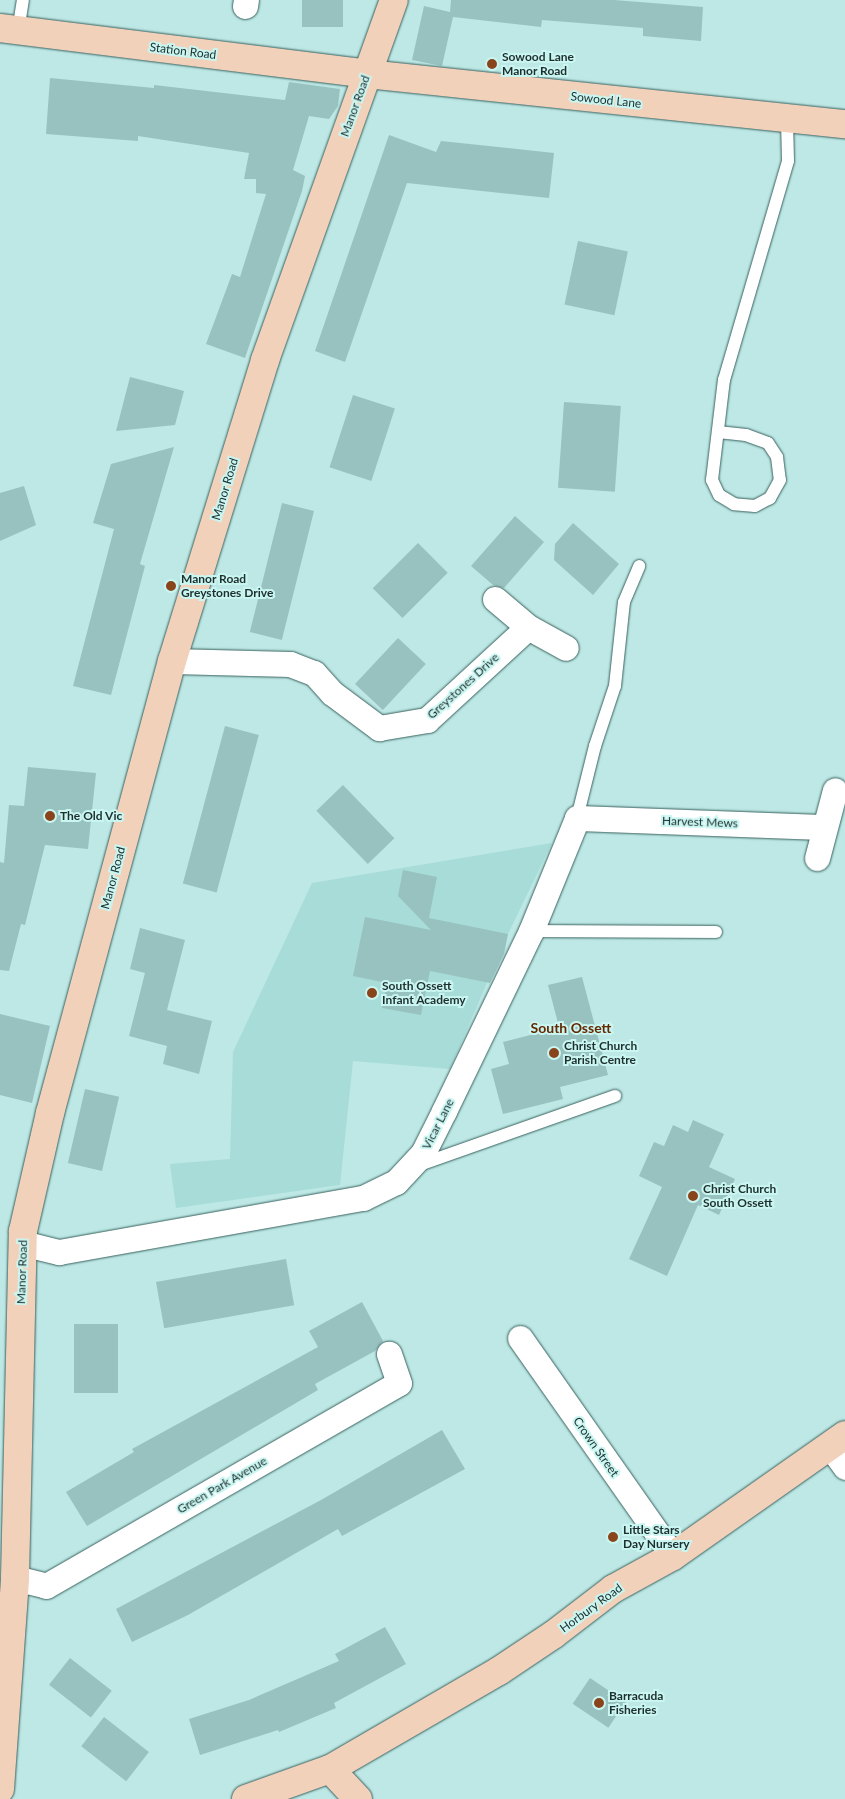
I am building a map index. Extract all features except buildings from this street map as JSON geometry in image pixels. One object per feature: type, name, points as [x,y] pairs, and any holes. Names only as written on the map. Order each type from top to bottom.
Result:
[{"type":"street","name":"Manor Road","points":[[0,1789],[15,1578],[22,1243],[50,1113],[172,660],[265,360],[394,0]]},
{"type":"street","name":"Station Road","points":[[9,29],[366,74]]},
{"type":"street","name":"Sowood Lane","points":[[366,74],[845,124]]},
{"type":"street","points":[[495,599],[528,627],[566,648]]},
{"type":"street","name":"Greystones Drive","points":[[172,660],[290,664],[314,673],[332,693],[379,728],[427,720],[528,627]]},
{"type":"street","points":[[817,858],[823,827],[835,790]]},
{"type":"street","name":"Harvest Mews","points":[[577,818],[823,827]]},
{"type":"street","name":"Vicar Lane","points":[[22,1243],[58,1252],[363,1198],[396,1182],[423,1153],[444,1111],[531,931],[577,818]]},
{"type":"street","name":"Crown Street","points":[[520,1338],[673,1556]]},
{"type":"street","name":"Green Park Avenue","points":[[15,1578],[46,1586],[399,1383],[389,1354]]},
{"type":"street","name":"Horbury Road","points":[[246,1799],[330,1769],[499,1671],[553,1635],[614,1589],[673,1556],[840,1450]]},
{"type":"street","points":[[330,1769],[358,1799]]},
{"type":"lane","points":[[9,29],[23,0]]},
{"type":"lane","points":[[718,432],[746,435],[768,443],[777,457],[780,480],[770,498],[755,506],[734,504],[719,495],[712,480],[724,380],[788,161],[787,119]]},
{"type":"lane","points":[[577,818],[595,746],[615,686],[624,602],[639,566]]},
{"type":"lane","points":[[531,931],[716,932]]},
{"type":"lane","points":[[409,1168],[616,1096]]},
{"type":"shaded area","name":"South Ossett Infant Academy","points":[[552,843],[508,934],[450,1069],[353,1061],[340,1185],[176,1208],[170,1164],[230,1159],[233,1052],[312,883]]},
{"type":"place","name":"Sowood Lane Manor Road","points":[[492,64]]},
{"type":"place","name":"Manor Road Greystones Drive","points":[[171,586]]},
{"type":"place","name":"The Old Vic","points":[[50,816]]},
{"type":"place","name":"South Ossett Infant Academy","points":[[372,993]]},
{"type":"place","name":"Christ Church Parish Centre","points":[[554,1053]]},
{"type":"place","name":"Christ Church South Ossett","points":[[693,1196]]},
{"type":"place","name":"Little Stars Day Nursery","points":[[613,1537]]},
{"type":"place","name":"Barracuda Fisheries","points":[[599,1703]]},
{"type":"district","name":"South Ossett","points":[[571,1028]]}]
